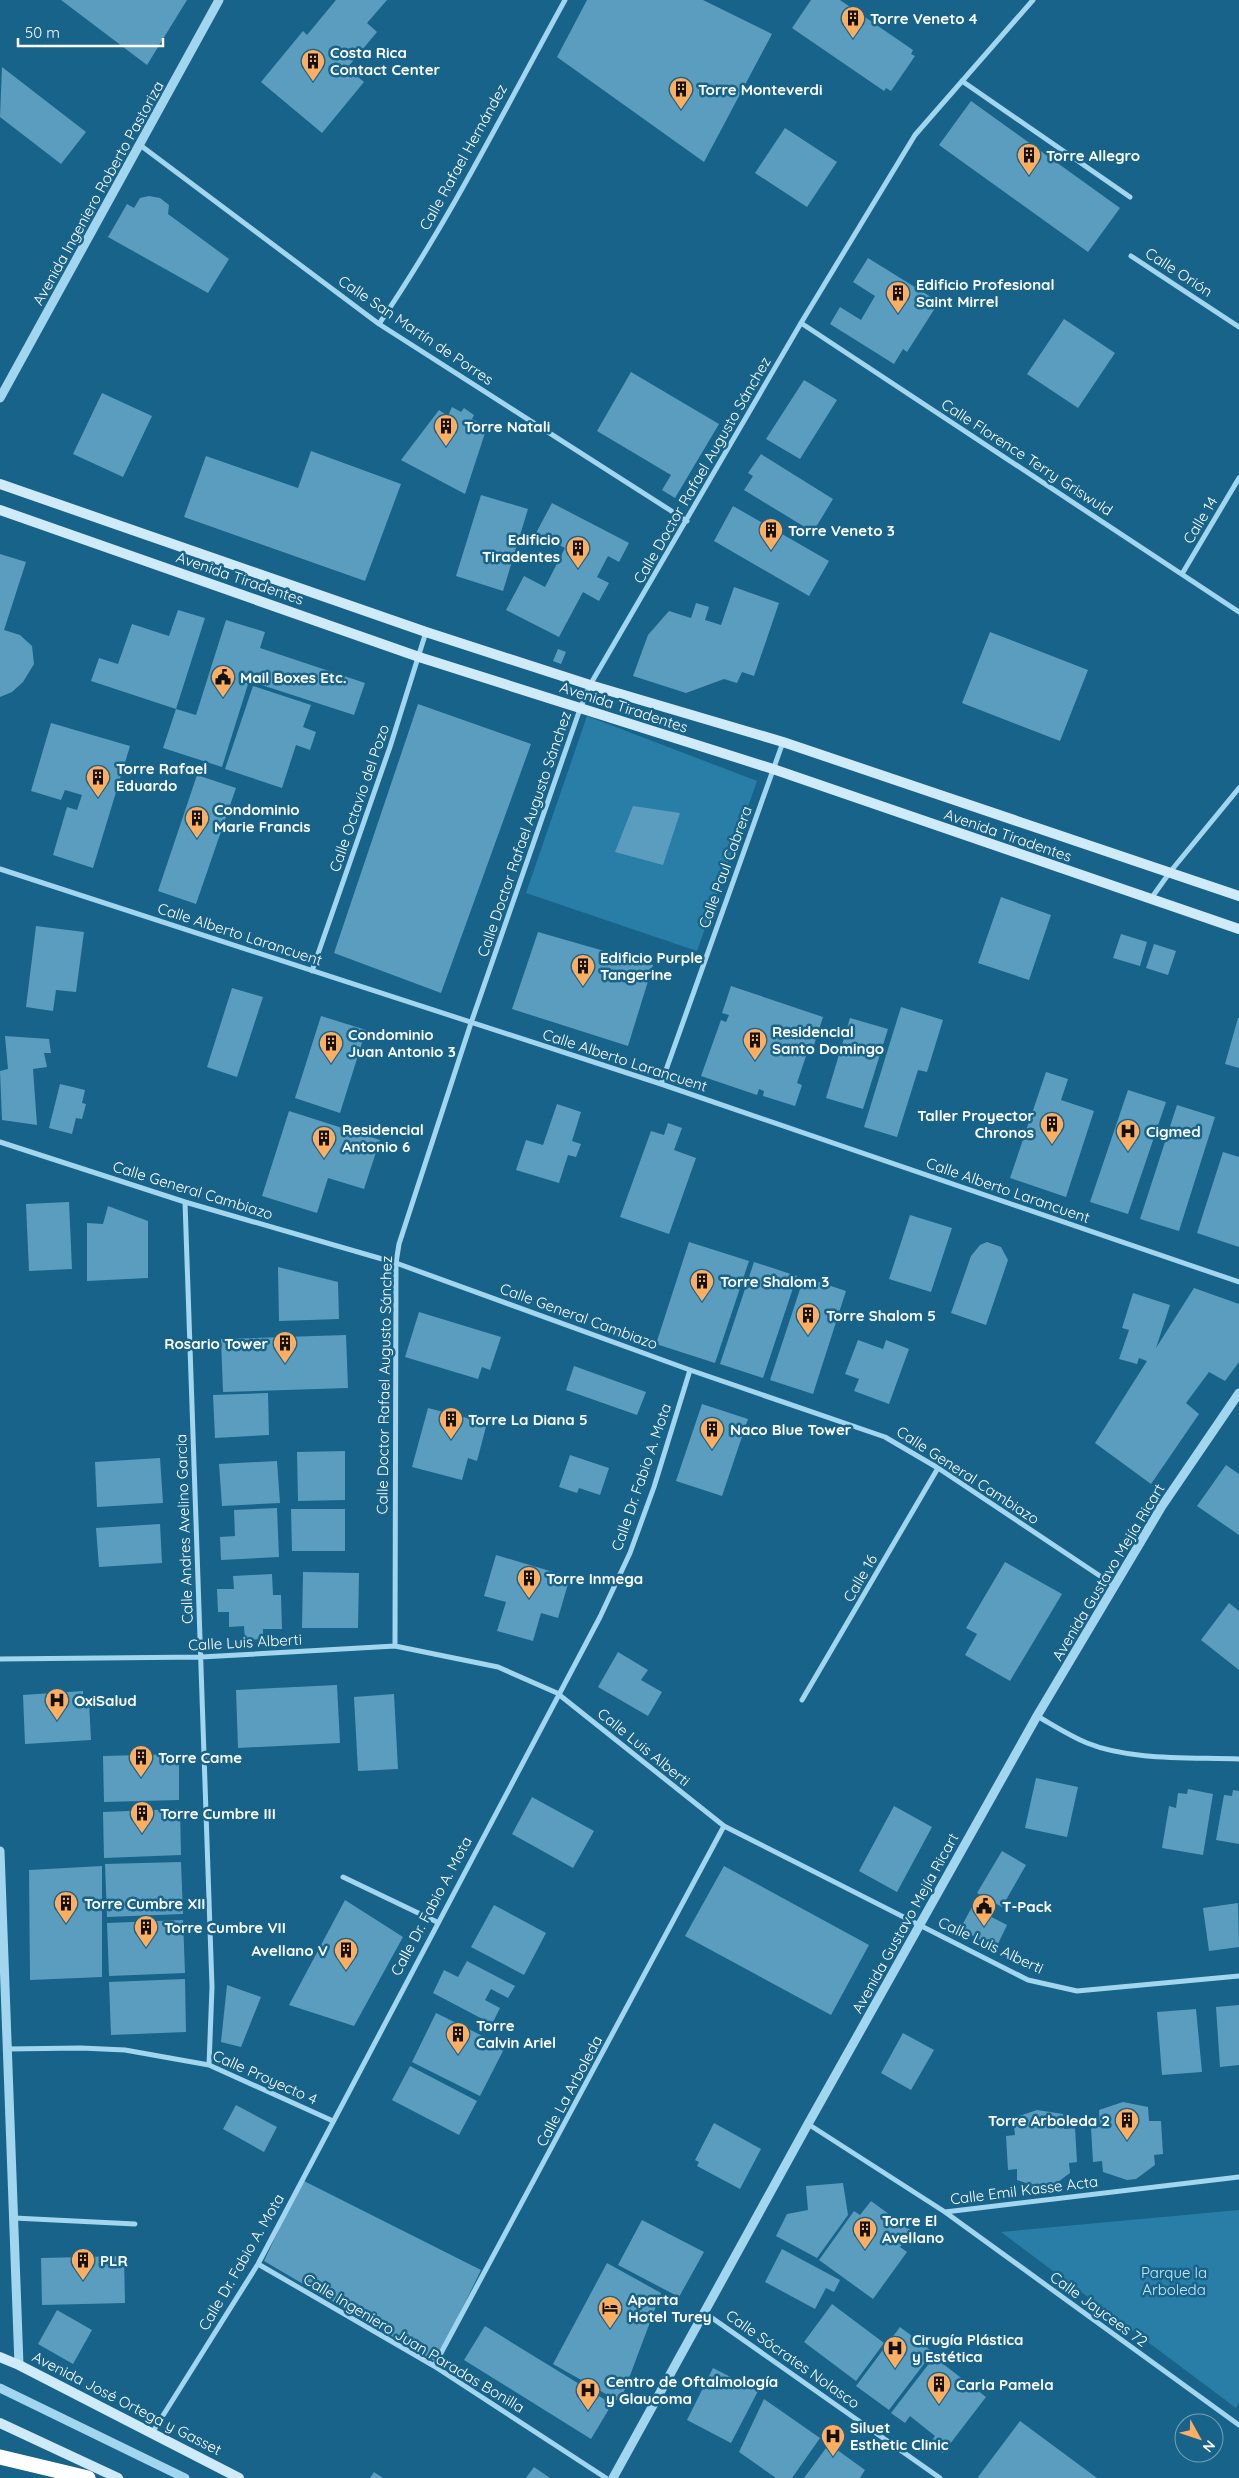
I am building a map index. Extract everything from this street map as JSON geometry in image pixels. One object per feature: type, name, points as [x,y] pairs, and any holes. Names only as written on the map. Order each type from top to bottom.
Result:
[{"type":"highway","points":[[0,2456],[88,2478]]},
{"type":"main road","name":"Avenida Tiradentes","points":[[0,484],[426,632],[590,685],[783,742],[1239,896]]},
{"type":"main road","name":"Avenida Tiradentes","points":[[0,510],[419,657],[773,770],[1149,900],[1239,929]]},
{"type":"main road","name":"Avenida José Ortega y Gasset","points":[[0,2357],[239,2478]]},
{"type":"main road","points":[[0,2423],[118,2478]]},
{"type":"street","name":"Avenida Ingeniero Roberto Pastoriza","points":[[0,398],[219,0]]},
{"type":"street","name":"Calle Rafael Hernández","points":[[379,324],[400,294],[474,166],[565,0]]},
{"type":"street","name":"Calle Doctor Rafael Augusto Sánchez","points":[[395,1646],[396,1263],[408,1213],[470,1024],[580,709],[590,685],[801,323],[916,135],[1033,0]]},
{"type":"street","points":[[962,81],[1130,197]]},
{"type":"street","name":"Calle San Martín de Porres","points":[[140,145],[379,324],[687,521]]},
{"type":"street","name":"Calle Orión","points":[[1131,256],[1239,327]]},
{"type":"street","name":"Calle Florence Terry Griswuld","points":[[801,323],[1239,612]]},
{"type":"street","name":"Calle 14","points":[[1182,574],[1239,478]]},
{"type":"street","name":"Calle Octavio del Pozo","points":[[312,970],[426,632]]},
{"type":"street","name":"Calle Paul Cabrera","points":[[661,1084],[783,742]]},
{"type":"street","points":[[1149,900],[1239,788]]},
{"type":"street","name":"Calle Alberto Larancuent","points":[[0,869],[312,970],[470,1024],[661,1084],[1239,1282]]},
{"type":"street","name":"Calle General Cambiazo","points":[[0,1142],[185,1202],[396,1263],[690,1370],[885,1437],[938,1468],[1116,1586]]},
{"type":"street","name":"Calle Andres Avelino Garcia","points":[[185,1202],[212,1987],[209,2064]]},
{"type":"street","name":"Calle Dr. Fabio A. Mota","points":[[152,2434],[258,2264],[557,1693],[600,1617],[630,1553],[654,1486],[690,1370]]},
{"type":"street","name":"Avenida Gustavo Mejía Ricart","points":[[613,2478],[808,2124],[1037,1716],[1162,1506],[1239,1393]]},
{"type":"street","name":"Calle 16","points":[[802,1700],[938,1468]]},
{"type":"street","name":"Calle Luis Alberti","points":[[0,1659],[201,1657],[395,1646],[498,1667],[557,1693],[724,1826],[1028,1980],[1077,1991],[1239,1976]]},
{"type":"street","points":[[1037,1716],[1088,1744],[1118,1752],[1152,1756],[1239,1759]]},
{"type":"street","name":"Calle La Arboleda","points":[[434,2366],[724,1826]]},
{"type":"street","points":[[0,1850],[19,2365]]},
{"type":"street","points":[[343,1877],[437,1922]]},
{"type":"street","name":"Calle Proyecto 4","points":[[7,2049],[81,2048],[125,2050],[209,2064],[333,2121]]},
{"type":"street","name":"Calle Emil Kasse Acta","points":[[808,2124],[945,2212],[1239,2177]]},
{"type":"street","name":"Calle Jaycees 72","points":[[945,2212],[1239,2425]]},
{"type":"street","points":[[14,2218],[135,2224]]},
{"type":"street","name":"Calle Ingeniero Juan Paradas Bonilla","points":[[258,2264],[434,2366],[606,2478]]},
{"type":"street","name":"Calle Sócrates Nolasco","points":[[705,2313],[940,2478]]},
{"type":"street","points":[[0,2388],[185,2478]]},
{"type":"green space","points":[[587,716],[757,781],[697,951],[526,893]]},
{"type":"green space","name":"Parque la Arboleda","points":[[1239,2210],[1239,2402],[1236,2408],[1001,2232]]},
{"type":"building","points":[[61,0],[187,0],[147,65]]},
{"type":"building","name":"Costa Rica Contact Center","points":[[336,0],[387,0],[367,23],[377,32],[347,68],[364,82],[322,133],[261,82],[303,31],[307,35]]},
{"type":"building","name":"Torre Monteverdi","points":[[587,0],[703,0],[772,34],[704,162],[557,57]]},
{"type":"building","name":"Torre Veneto 4","points":[[811,0],[840,0],[913,50],[911,54],[915,56],[891,91],[886,88],[884,91],[792,28]]},
{"type":"building","points":[[2,67],[86,132],[61,164],[0,117]]},
{"type":"building","name":"Torre Allegro","points":[[971,101],[1120,208],[1088,252],[939,145]]},
{"type":"building","points":[[785,128],[837,162],[807,207],[755,173]]},
{"type":"building","points":[[149,196],[160,198],[169,205],[168,214],[229,259],[208,293],[108,237],[127,204],[134,208],[140,198]]},
{"type":"building","name":"Edificio Profesional Saint Mirrel","points":[[868,258],[939,302],[907,352],[903,349],[894,364],[830,324],[840,307],[861,320],[875,296],[853,282]]},
{"type":"building","points":[[1064,319],[1115,353],[1078,408],[1027,374]]},
{"type":"building","points":[[631,372],[719,424],[675,498],[662,490],[671,475],[597,431]]},
{"type":"building","points":[[804,380],[837,400],[800,459],[766,439]]},
{"type":"building","points":[[102,393],[152,416],[123,477],[73,454]]},
{"type":"building","name":"Torre Natali","points":[[452,407],[461,412],[464,408],[474,415],[472,419],[480,423],[477,429],[485,433],[465,494],[401,460],[439,410],[448,416]]},
{"type":"building","points":[[311,451],[401,484],[365,581],[184,517],[206,456],[298,488]]},
{"type":"building","points":[[761,454],[833,499],[813,532],[744,490],[753,476],[748,473]]},
{"type":"building","points":[[481,495],[528,509],[503,591],[456,576]]},
{"type":"building","name":"Edificio Tiradentes","points":[[552,503],[629,543],[619,562],[608,556],[597,577],[609,583],[599,601],[583,592],[559,637],[506,610],[524,576],[545,587],[565,548],[536,533]]},
{"type":"building","name":"Torre Veneto 3","points":[[733,506],[829,561],[809,596],[714,541]]},
{"type":"building","points":[[0,554],[26,562],[4,630],[20,635],[32,646],[34,664],[23,682],[12,692],[0,697]]},
{"type":"building","points":[[734,587],[779,603],[754,676],[742,672],[737,683],[724,679],[686,693],[633,676],[648,635],[669,611],[691,618],[696,603],[709,607],[705,620],[721,625]]},
{"type":"building","points":[[178,610],[205,618],[176,709],[91,681],[99,658],[118,664],[132,624],[169,636]]},
{"type":"building","points":[[226,620],[265,632],[260,648],[365,683],[354,715],[249,681],[222,767],[163,748],[176,709],[196,715]]},
{"type":"building","points":[[990,632],[1088,670],[1060,741],[962,703]]},
{"type":"building","points":[[558,649],[566,652],[561,664],[553,661]]},
{"type":"building","points":[[253,686],[311,705],[303,727],[316,732],[310,750],[296,745],[282,788],[225,769]]},
{"type":"building","points":[[418,704],[531,744],[441,993],[334,953]]},
{"type":"building","name":"Torre Rafael Eduardo","points":[[51,723],[130,746],[93,868],[53,855],[67,807],[77,810],[82,795],[65,790],[61,800],[31,791]]},
{"type":"building","name":"Condominio Marie Francis","points":[[197,775],[236,788],[196,904],[158,891]]},
{"type":"building","points":[[633,806],[680,813],[663,865],[615,852]]},
{"type":"building","points":[[1001,897],[1051,915],[1029,980],[978,963]]},
{"type":"building","points":[[36,926],[84,932],[76,992],[56,990],[53,1011],[26,1007]]},
{"type":"building","name":"Edificio Purple Tangerine","points":[[538,932],[653,965],[628,1046],[512,1009]]},
{"type":"building","points":[[1121,934],[1147,942],[1140,966],[1113,958]]},
{"type":"building","points":[[1154,944],[1176,951],[1168,975],[1146,968]]},
{"type":"building","name":"Residencial Santo Domingo","points":[[731,986],[823,1017],[814,1045],[810,1044],[797,1083],[802,1085],[795,1106],[763,1096],[764,1091],[759,1089],[757,1095],[701,1076],[721,1020],[726,1022],[729,1015],[722,1013]]},
{"type":"building","points":[[232,988],[263,997],[237,1077],[207,1067]]},
{"type":"building","points":[[901,1007],[943,1020],[927,1072],[918,1070],[897,1137],[864,1127]]},
{"type":"building","name":"Condominio Juan Antonio 3","points":[[321,1016],[366,1030],[340,1113],[295,1098]]},
{"type":"building","points":[[850,1018],[888,1029],[863,1109],[826,1098]]},
{"type":"building","points":[[1239,1018],[1239,1068],[1225,1064]]},
{"type":"building","points":[[5,1036],[49,1039],[51,1053],[44,1053],[47,1067],[33,1069],[37,1125],[2,1120],[0,1071],[8,1069]]},
{"type":"building","name":"Taller Proyector Chronos","points":[[1046,1072],[1068,1079],[1061,1100],[1094,1111],[1066,1197],[1010,1178]]},
{"type":"building","points":[[60,1084],[85,1090],[82,1103],[86,1104],[82,1119],[76,1118],[72,1134],[49,1128]]},
{"type":"building","name":"Cigmed","points":[[1128,1090],[1166,1102],[1128,1214],[1090,1202]]},
{"type":"building","points":[[557,1104],[581,1112],[572,1141],[581,1144],[576,1157],[568,1155],[559,1183],[516,1170],[526,1140],[543,1145]]},
{"type":"building","points":[[1177,1105],[1215,1117],[1179,1231],[1140,1219]]},
{"type":"building","name":"Residencial Antonio 6","points":[[289,1111],[380,1140],[364,1189],[328,1178],[317,1213],[262,1196]]},
{"type":"building","points":[[668,1123],[682,1128],[674,1150],[696,1158],[669,1234],[620,1217],[651,1131],[664,1135]]},
{"type":"building","points":[[1223,1152],[1239,1157],[1239,1247],[1197,1233]]},
{"type":"building","points":[[69,1202],[72,1269],[29,1271],[26,1204]]},
{"type":"building","points":[[108,1206],[148,1221],[148,1278],[87,1281],[87,1223],[103,1224]]},
{"type":"building","points":[[910,1215],[952,1228],[931,1292],[889,1279]]},
{"type":"building","name":"Torre Shalom 3","points":[[689,1242],[749,1261],[715,1363],[656,1344]]},
{"type":"building","points":[[987,1242],[1001,1247],[1008,1260],[986,1325],[951,1313],[971,1256],[980,1245]]},
{"type":"building","points":[[754,1262],[797,1276],[763,1378],[720,1364]]},
{"type":"building","points":[[278,1267],[338,1282],[339,1319],[279,1321]]},
{"type":"building","name":"Torre Shalom 5","points":[[804,1277],[846,1291],[813,1394],[770,1380]]},
{"type":"building","points":[[1194,1288],[1239,1304],[1239,1362],[1225,1381],[1209,1372],[1186,1403],[1199,1414],[1151,1484],[1095,1443],[1147,1361],[1139,1358],[1137,1364],[1119,1359],[1129,1330],[1122,1328],[1133,1293],[1170,1305],[1156,1348]]},
{"type":"building","points":[[419,1312],[501,1337],[490,1370],[482,1367],[478,1379],[405,1357]]},
{"type":"building","name":"Rosario Tower","points":[[346,1335],[348,1388],[223,1392],[221,1339]]},
{"type":"building","points":[[858,1340],[883,1349],[886,1340],[909,1349],[889,1404],[854,1391],[859,1379],[845,1374]]},
{"type":"building","points":[[574,1366],[646,1392],[637,1415],[566,1390]]},
{"type":"building","points":[[268,1393],[269,1435],[215,1438],[213,1395]]},
{"type":"building","name":"Naco Blue Tower","points":[[702,1404],[748,1419],[722,1496],[676,1481]]},
{"type":"building","name":"Torre La Diana 5","points":[[428,1408],[487,1423],[477,1461],[468,1458],[462,1480],[412,1467]]},
{"type":"building","points":[[345,1451],[345,1500],[298,1501],[297,1452]]},
{"type":"building","points":[[570,1455],[609,1468],[600,1495],[579,1488],[577,1493],[559,1487]]},
{"type":"building","points":[[160,1458],[163,1503],[97,1507],[95,1462]]},
{"type":"building","points":[[277,1461],[280,1503],[222,1506],[219,1464]]},
{"type":"building","points":[[1226,1465],[1239,1474],[1239,1535],[1197,1506]]},
{"type":"building","points":[[277,1508],[279,1557],[221,1560],[220,1537],[235,1536],[234,1510]]},
{"type":"building","points":[[291,1509],[345,1509],[345,1551],[292,1551]]},
{"type":"building","points":[[160,1524],[162,1563],[99,1567],[96,1528]]},
{"type":"building","name":"Torre Inmega","points":[[496,1555],[570,1577],[558,1618],[541,1613],[533,1641],[497,1631],[506,1602],[484,1596]]},
{"type":"building","points":[[1005,1562],[1062,1594],[1010,1681],[965,1655],[977,1634],[966,1628]]},
{"type":"building","points":[[303,1572],[359,1573],[358,1628],[302,1628]]},
{"type":"building","points":[[272,1574],[273,1595],[281,1595],[282,1629],[263,1629],[263,1639],[245,1640],[244,1626],[229,1627],[229,1612],[218,1612],[217,1589],[234,1589],[233,1576]]},
{"type":"building","points":[[1229,1603],[1239,1611],[1239,1670],[1201,1640]]},
{"type":"building","points":[[618,1652],[648,1670],[641,1680],[662,1692],[648,1716],[598,1687]]},
{"type":"building","points":[[337,1685],[340,1743],[238,1748],[236,1690]]},
{"type":"building","name":"OxiSalud","points":[[83,1691],[83,1701],[89,1701],[91,1740],[25,1744],[23,1695]]},
{"type":"building","points":[[394,1694],[398,1769],[358,1771],[354,1697]]},
{"type":"building","name":"Torre Came","points":[[179,1754],[179,1800],[104,1802],[103,1756]]},
{"type":"building","points":[[1036,1778],[1078,1787],[1067,1837],[1025,1828]]},
{"type":"building","points":[[1188,1789],[1213,1794],[1203,1855],[1162,1848],[1169,1806],[1176,1808],[1178,1793],[1187,1794]]},
{"type":"building","points":[[1233,1790],[1239,1791],[1239,1844],[1216,1840],[1224,1795],[1232,1796]]},
{"type":"building","points":[[532,1797],[594,1831],[573,1868],[512,1834]]},
{"type":"building","points":[[894,1806],[932,1827],[897,1892],[859,1871]]},
{"type":"building","name":"Torre Cumbre III","points":[[180,1809],[181,1855],[104,1858],[103,1812]]},
{"type":"building","points":[[1002,1851],[1026,1865],[1002,1907],[977,1893]]},
{"type":"building","points":[[181,1862],[183,1914],[107,1917],[105,1864]]},
{"type":"building","name":"Torre Cumbre XII","points":[[102,1866],[102,1977],[30,1980],[29,1870]]},
{"type":"building","points":[[724,1866],[869,1945],[831,2015],[685,1936]]},
{"type":"building","name":"Avellano V","points":[[345,1900],[403,1937],[354,2026],[289,2005]]},
{"type":"building","points":[[1238,1903],[1239,1947],[1209,1951],[1203,1908]]},
{"type":"building","points":[[494,1905],[546,1933],[524,1975],[471,1947]]},
{"type":"building","name":"T-Pack","points":[[972,1907],[1007,1925],[996,1948],[960,1929]]},
{"type":"building","name":"Torre Cumbre VII","points":[[183,1920],[185,1973],[109,1976],[107,1923]]},
{"type":"building","points":[[467,1961],[515,1986],[508,1998],[491,1989],[485,2000],[500,2008],[492,2024],[433,1993],[444,1970],[458,1977]]},
{"type":"building","points":[[185,1979],[186,2032],[111,2035],[109,1982]]},
{"type":"building","points":[[227,1985],[261,1997],[241,2047],[221,2042]]},
{"type":"building","points":[[1239,2005],[1239,2065],[1220,2067],[1216,2007]]},
{"type":"building","points":[[1196,2009],[1202,2072],[1162,2075],[1157,2012]]},
{"type":"building","name":"Torre Calvin Ariel","points":[[436,2013],[505,2047],[480,2096],[412,2062]]},
{"type":"building","points":[[903,2033],[934,2050],[911,2090],[881,2073]]},
{"type":"building","points":[[410,2066],[477,2101],[459,2135],[392,2100]]},
{"type":"building","name":"Torre Arboleda 2","points":[[1123,2102],[1148,2107],[1149,2121],[1161,2121],[1163,2154],[1154,2155],[1155,2165],[1136,2179],[1127,2180],[1103,2172],[1102,2161],[1093,2162],[1091,2128],[1100,2127],[1099,2110]]},
{"type":"building","points":[[236,2105],[277,2127],[264,2152],[223,2129]]},
{"type":"building","points":[[1037,2110],[1063,2114],[1064,2129],[1075,2128],[1077,2162],[1069,2163],[1070,2173],[1051,2187],[1041,2188],[1017,2180],[1017,2169],[1008,2170],[1006,2136],[1015,2135],[1013,2118]]},
{"type":"building","points":[[714,2123],[761,2149],[740,2189],[697,2166],[699,2162],[695,2160]]},
{"type":"building","points":[[302,2180],[481,2270],[436,2362],[264,2261]]},
{"type":"building","points":[[843,2183],[848,2215],[817,2258],[776,2236],[787,2214],[808,2210],[806,2186]]},
{"type":"building","name":"Torre El Avellano","points":[[871,2201],[912,2231],[900,2247],[907,2252],[873,2299],[819,2260],[854,2211],[860,2215]]},
{"type":"building","points":[[642,2220],[704,2252],[679,2297],[618,2265]]},
{"type":"building","points":[[782,2249],[840,2280],[834,2292],[826,2288],[815,2309],[765,2282]]},
{"type":"building","name":"PLR","points":[[124,2256],[125,2303],[42,2305],[41,2258]]},
{"type":"building","name":"Aparta Hotel Turey","points":[[607,2263],[661,2293],[620,2402],[553,2364]]},
{"type":"building","points":[[832,2304],[884,2343],[856,2381],[804,2342]]},
{"type":"building","points":[[57,2310],[92,2330],[73,2364],[38,2344]]},
{"type":"building","points":[[485,2326],[612,2404],[591,2439],[464,2360]]},
{"type":"building","name":"Cirugía Plástica y Estética","points":[[900,2327],[933,2352],[889,2410],[856,2386]]},
{"type":"building","name":"Carla Pamela","points":[[934,2357],[986,2397],[943,2453],[930,2443],[935,2436],[910,2416],[905,2423],[891,2413]]},
{"type":"building","points":[[713,2368],[758,2391],[731,2443],[687,2420]]},
{"type":"building","points":[[764,2399],[820,2438],[792,2478],[776,2478],[739,2452]]},
{"type":"building","points":[[1020,2421],[1097,2478],[979,2478]]},
{"type":"building","name":"Siluet Esthetic Clinic","points":[[829,2444],[865,2470],[860,2478],[804,2478]]},
{"type":"building","points":[[534,2467],[550,2478],[526,2478]]},
{"type":"building","points":[[374,2472],[383,2478],[370,2478]]},
{"type":"place","name":"Torre Veneto 4","points":[[853,39]]},
{"type":"place","name":"Costa Rica Contact Center","points":[[313,82]]},
{"type":"place","name":"Torre Monteverdi","points":[[681,110]]},
{"type":"place","name":"Torre Allegro","points":[[1029,176]]},
{"type":"place","name":"Edificio Profesional Saint Mirrel","points":[[898,314]]},
{"type":"place","name":"Torre Natali","points":[[446,447]]},
{"type":"place","name":"Torre Veneto 3","points":[[771,551]]},
{"type":"place","name":"Edificio Tiradentes","points":[[578,569]]},
{"type":"place","name":"Mail Boxes Etc.","points":[[223,698]]},
{"type":"place","name":"Torre Rafael Eduardo","points":[[98,798]]},
{"type":"place","name":"Condominio Marie Francis","points":[[197,839]]},
{"type":"place","name":"Edificio Purple Tangerine","points":[[583,987]]},
{"type":"place","name":"Residencial Santo Domingo","points":[[755,1061]]},
{"type":"place","name":"Condominio Juan Antonio 3","points":[[331,1064]]},
{"type":"place","name":"Taller Proyector Chronos","points":[[1052,1145]]},
{"type":"place","name":"Cigmed","points":[[1128,1152]]},
{"type":"place","name":"Residencial Antonio 6","points":[[324,1159]]},
{"type":"place","name":"Torre Shalom 3","points":[[702,1302]]},
{"type":"place","name":"Torre Shalom 5","points":[[808,1336]]},
{"type":"place","name":"Rosario Tower","points":[[285,1364]]},
{"type":"place","name":"Torre La Diana 5","points":[[451,1440]]},
{"type":"place","name":"Naco Blue Tower","points":[[712,1450]]},
{"type":"place","name":"Torre Inmega","points":[[529,1599]]},
{"type":"place","name":"OxiSalud","points":[[57,1721]]},
{"type":"place","name":"Torre Came","points":[[141,1778]]},
{"type":"place","name":"Torre Cumbre III","points":[[142,1834]]},
{"type":"place","name":"Torre Cumbre XII","points":[[66,1924]]},
{"type":"place","name":"T-Pack","points":[[984,1927]]},
{"type":"place","name":"Torre Cumbre VII","points":[[146,1948]]},
{"type":"place","name":"Avellano V","points":[[346,1971]]},
{"type":"place","name":"Torre Calvin Ariel","points":[[458,2055]]},
{"type":"place","name":"Torre Arboleda 2","points":[[1127,2141]]},
{"type":"place","name":"Torre El Avellano","points":[[865,2250]]},
{"type":"place","name":"PLR","points":[[83,2281]]},
{"type":"place","name":"Aparta Hotel Turey","points":[[610,2329]]},
{"type":"place","name":"Cirugía Plástica y Estética","points":[[895,2369]]},
{"type":"place","name":"Carla Pamela","points":[[939,2405]]},
{"type":"place","name":"Centro de Oftalmología y Glaucoma","points":[[588,2411]]},
{"type":"place","name":"Siluet Esthetic Clinic","points":[[833,2457]]}]
